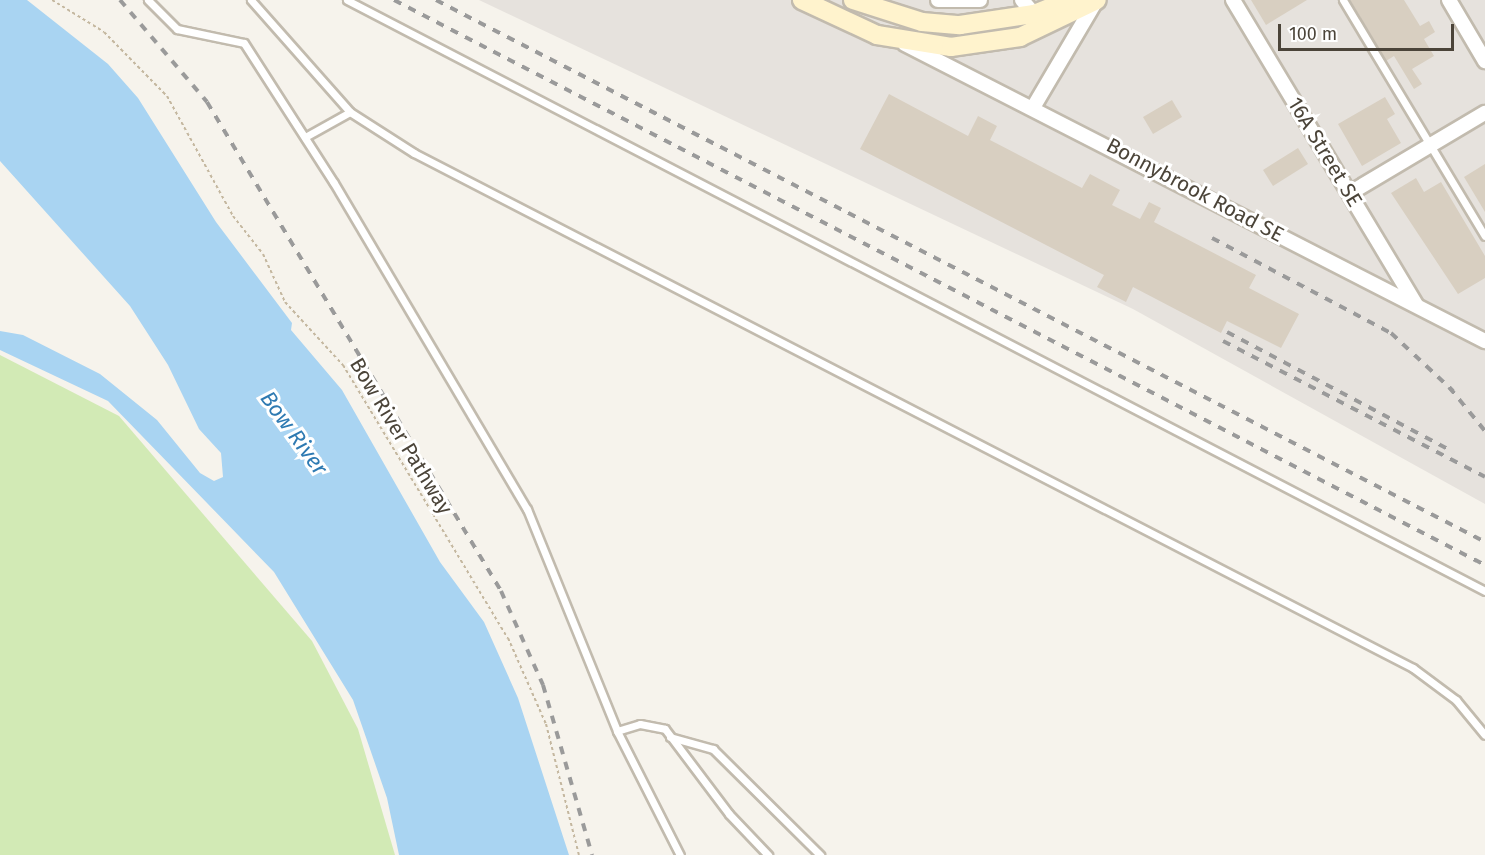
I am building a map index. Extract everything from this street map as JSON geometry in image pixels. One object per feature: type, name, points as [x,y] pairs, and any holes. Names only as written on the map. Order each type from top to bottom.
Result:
[{"type":"street","points":[[802,0],[905,44],[990,44],[1053,26],[1095,2]]},
{"type":"street","points":[[853,0],[922,22],[995,23],[1028,7],[1069,0]]},
{"type":"street","points":[[938,0],[980,0]]},
{"type":"street","name":"16A Street SE","points":[[1233,0],[1416,305]]},
{"type":"street","points":[[1449,0],[1485,61]]},
{"type":"street","points":[[1034,106],[1095,2]]},
{"type":"street","name":"Bonnybrook Road SE","points":[[905,44],[1017,103],[1034,106],[1485,340]]},
{"type":"street","points":[[1350,193],[1485,113]]},
{"type":"lane","points":[[148,0],[177,29],[244,43],[305,137],[526,509],[617,731],[681,855]]},
{"type":"lane","points":[[251,0],[350,112],[414,153],[1413,668],[1456,700],[1485,735]]},
{"type":"lane","points":[[347,0],[1485,591]]},
{"type":"lane","points":[[1343,0],[1485,236]]},
{"type":"lane","points":[[305,137],[350,112]]},
{"type":"lane","points":[[617,731],[640,724],[665,729],[768,855]]},
{"type":"lane","points":[[670,737],[713,749],[820,855]]},
{"type":"path","name":"Bow River Pathway","points":[[52,0],[104,32],[166,96],[232,216],[263,254],[285,302],[343,365],[512,647],[546,724],[579,855]]},
{"type":"shaded area","points":[[479,0],[1485,0],[1485,504],[1133,309]]},
{"type":"green space","points":[[0,355],[119,416],[312,641],[358,729],[395,855],[0,855]]},
{"type":"water","name":"Bow River","points":[[0,0],[27,0],[108,64],[138,98],[216,222],[292,323],[291,330],[342,390],[440,562],[484,622],[518,698],[569,855],[399,855],[387,798],[353,700],[274,572],[108,401],[0,350],[0,331],[23,335],[100,374],[157,420],[200,473],[214,481],[223,477],[221,453],[199,429],[168,365],[130,306],[0,161]]},
{"type":"building","points":[[1251,0],[1307,0],[1266,25]]},
{"type":"building","points":[[1350,0],[1404,0],[1420,26],[1429,21],[1435,32],[1424,39],[1434,56],[1412,69],[1422,84],[1414,89],[1394,56],[1386,61]]},
{"type":"building","points":[[889,94],[968,136],[978,116],[997,126],[990,140],[1082,188],[1090,174],[1120,190],[1112,205],[1140,219],[1149,202],[1161,208],[1154,222],[1256,275],[1249,288],[1299,314],[1281,348],[1227,321],[1221,333],[1133,287],[1126,302],[1097,287],[1104,275],[860,149]]},
{"type":"building","points":[[1385,97],[1395,114],[1387,119],[1401,143],[1362,166],[1338,124]]},
{"type":"building","points":[[1172,100],[1182,117],[1153,134],[1143,117]]},
{"type":"building","points":[[1298,148],[1308,164],[1273,186],[1263,170]]},
{"type":"building","points":[[1485,164],[1485,212],[1464,177]]},
{"type":"building","points":[[1416,178],[1424,192],[1441,182],[1485,256],[1485,278],[1458,294],[1391,193]]},
{"type":"railway","points":[[120,0],[207,102],[501,591],[543,685],[592,855]]},
{"type":"railway","points":[[394,0],[1485,565]]},
{"type":"railway","points":[[436,0],[1485,542]]},
{"type":"railway","points":[[1212,238],[1391,333],[1453,391]]},
{"type":"railway","points":[[1227,332],[1450,450]]},
{"type":"railway","points":[[1223,341],[1485,477]]},
{"type":"railway","points":[[1449,387],[1485,431]]}]
